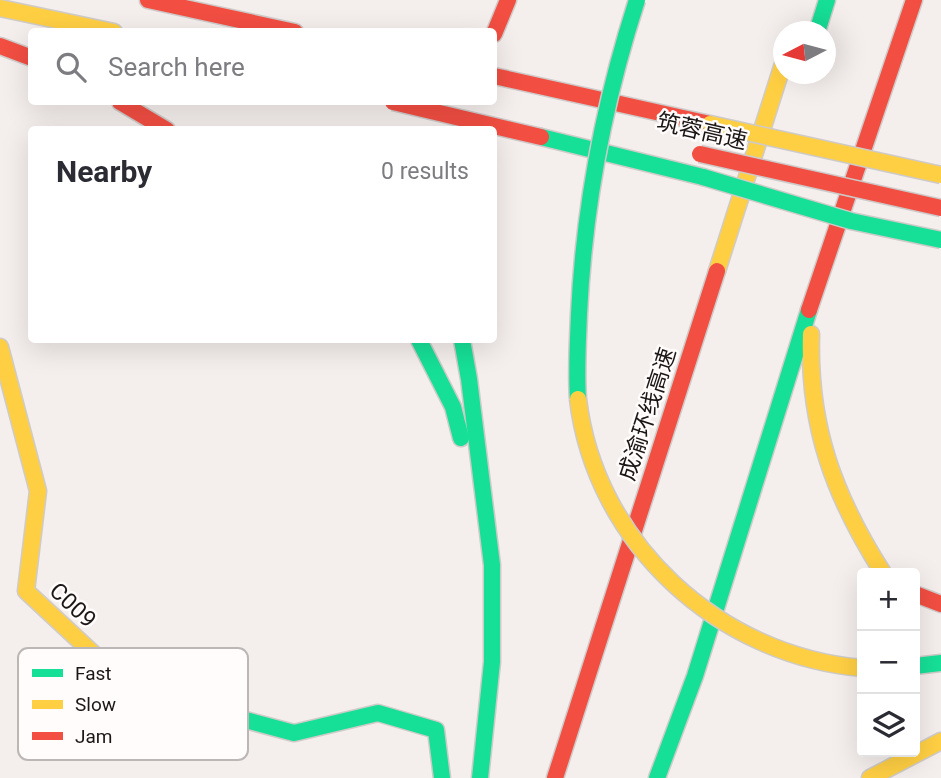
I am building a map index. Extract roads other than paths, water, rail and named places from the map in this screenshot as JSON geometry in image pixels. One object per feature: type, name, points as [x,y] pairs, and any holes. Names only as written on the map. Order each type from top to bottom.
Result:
[{"type":"main road","points":[[148,0],[277,28]]},
{"type":"main road","points":[[496,28],[508,0]]},
{"type":"main road","points":[[636,0],[614,74],[602,129],[584,239],[580,295],[579,407],[590,453],[608,498],[639,546],[657,568],[699,607],[747,636],[774,648],[819,662],[857,667]]},
{"type":"main road","points":[[820,21],[827,0]]},
{"type":"main road","points":[[657,778],[695,676],[818,281],[914,0]]},
{"type":"main road","points":[[0,8],[95,28]]},
{"type":"main road","points":[[0,32],[21,36]]},
{"type":"main road","points":[[0,46],[28,56]]},
{"type":"main road","name":"筑蓉高速","points":[[497,77],[941,174]]},
{"type":"main road","name":"成渝环线高速","points":[[555,778],[777,84]]},
{"type":"main road","points":[[125,105],[160,126]]},
{"type":"main road","points":[[404,105],[494,126]]},
{"type":"main road","points":[[468,105],[507,113]]},
{"type":"main road","points":[[467,126],[472,105]]},
{"type":"main road","points":[[497,127],[703,177],[840,218],[941,240]]},
{"type":"main road","points":[[586,129],[611,135]]},
{"type":"main road","points":[[759,206],[784,129]]},
{"type":"main road","name":"筑蓉高速","points":[[694,153],[941,208]]},
{"type":"main road","points":[[818,281],[812,320],[811,370],[818,429],[836,491],[850,520],[880,568]]},
{"type":"main road","points":[[421,343],[443,382],[453,407],[492,565]]},
{"type":"main road","points":[[463,343],[492,565],[492,662],[480,778]]},
{"type":"main road","name":"C009","points":[[0,347],[38,491],[26,591],[87,648]]},
{"type":"main road","points":[[642,575],[654,535]]},
{"type":"main road","points":[[920,596],[941,604]]},
{"type":"main road","points":[[920,665],[941,663]]},
{"type":"main road","name":"C009","points":[[248,721],[294,733],[378,713],[436,730],[442,778]]},
{"type":"main road","points":[[870,778],[941,741]]}]
